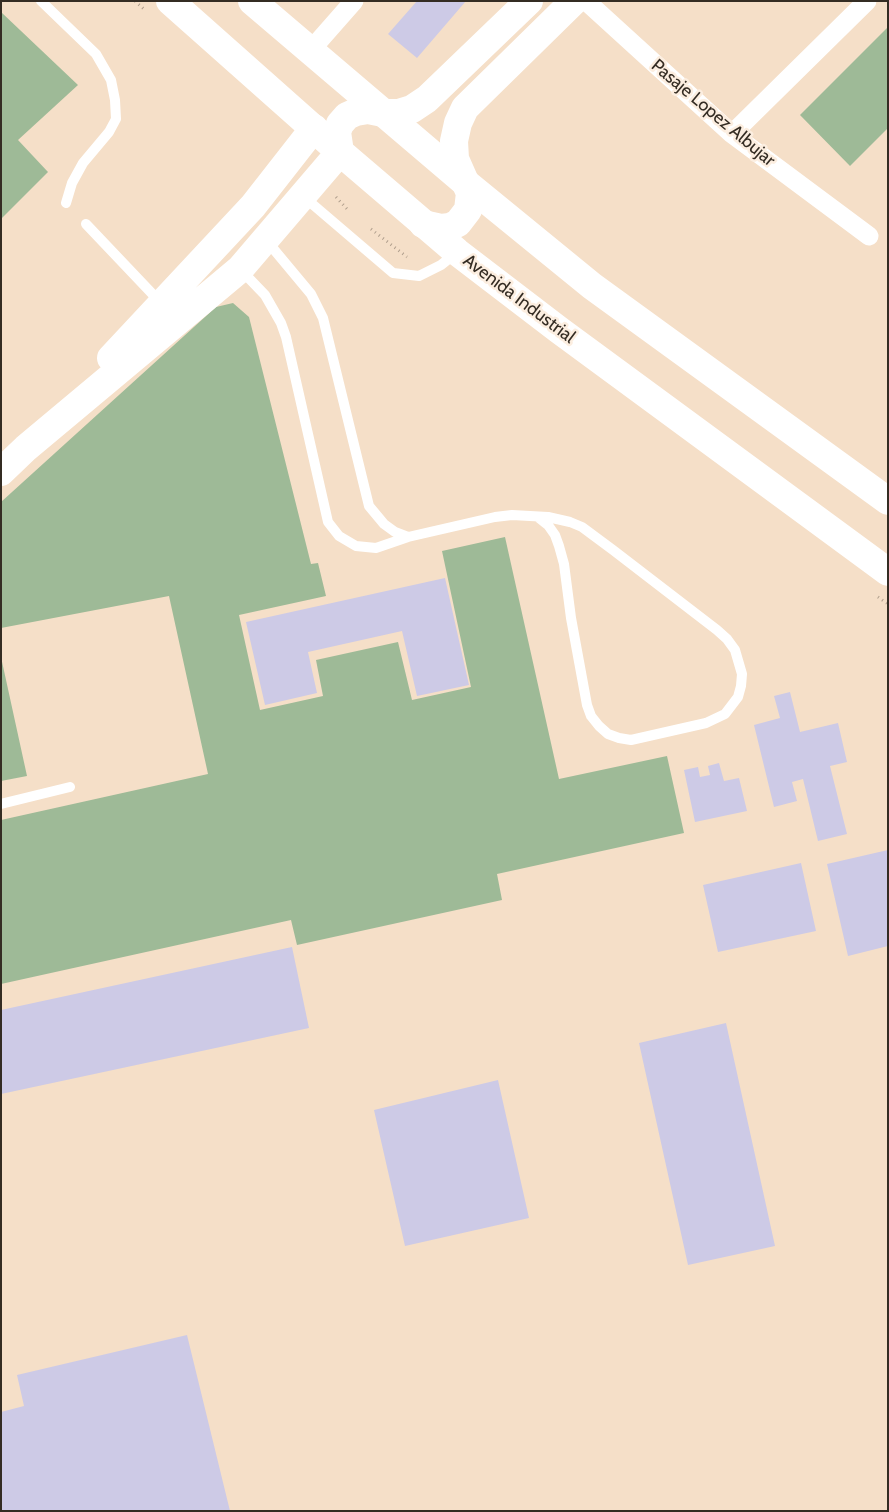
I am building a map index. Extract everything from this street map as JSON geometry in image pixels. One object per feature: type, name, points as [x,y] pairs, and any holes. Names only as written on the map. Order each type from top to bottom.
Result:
[{"type":"main road","name":"Avenida Industrial","points":[[170,1],[340,152],[457,252],[559,330],[888,572]]},
{"type":"main road","points":[[252,1],[467,184],[592,286],[888,501]]},
{"type":"main road","points":[[26,448],[240,269],[340,152],[337,132],[340,124],[347,116],[368,110],[383,113],[399,113],[412,109],[427,99],[528,1]]},
{"type":"main road","points":[[424,224],[441,228],[450,227],[458,223],[468,210],[470,193],[455,160],[454,141],[458,123],[465,108],[574,1]]},
{"type":"main road","points":[[1,472],[26,448],[253,206],[314,128]]},
{"type":"street","points":[[310,51],[354,1]]},
{"type":"street","name":"Pasaje Lopez Albujar","points":[[586,1],[732,134],[870,236]]},
{"type":"street","points":[[732,134],[867,1]]},
{"type":"lane","points":[[41,1],[96,54],[111,80],[115,100],[116,119],[109,132],[83,163],[72,183],[66,203]]},
{"type":"lane","points":[[302,196],[393,273],[419,276],[441,265],[457,252]]},
{"type":"lane","points":[[86,224],[162,304]]},
{"type":"lane","points":[[265,239],[311,294],[323,318],[370,506],[384,524],[395,532],[408,537]]},
{"type":"lane","points":[[240,269],[264,295],[281,323],[328,522],[333,530],[346,542],[366,548],[376,548],[408,537],[495,517],[512,515],[558,518],[582,527],[727,639],[735,650],[742,674],[742,686],[738,697],[725,714],[706,723],[631,740],[608,734],[599,726],[591,716],[586,705],[570,618],[564,564],[559,546],[548,524],[538,517]]},
{"type":"lane","points":[[1,804],[70,787]]},
{"type":"green space","points":[[1,12],[78,85],[18,140],[48,172],[1,219]]},
{"type":"green space","points":[[888,27],[888,128],[850,166],[800,115]]},
{"type":"green space","points":[[233,303],[249,317],[311,564],[318,563],[326,596],[239,615],[260,710],[323,696],[316,660],[398,642],[412,700],[471,687],[442,551],[505,537],[559,779],[667,756],[684,833],[497,874],[502,900],[297,945],[291,920],[1,984],[1,820],[208,774],[169,596],[1,628],[1,502],[216,307]]},
{"type":"green space","points":[[1,657],[27,776],[1,781]]},
{"type":"building","points":[[417,1],[466,1],[417,58],[388,34]]},
{"type":"building","points":[[445,578],[469,685],[417,696],[402,631],[308,652],[317,693],[265,705],[246,622]]},
{"type":"building","points":[[790,692],[800,732],[838,723],[847,762],[830,766],[847,834],[818,841],[803,779],[792,782],[797,801],[774,807],[754,725],[780,718],[774,696]]},
{"type":"building","points":[[719,763],[724,781],[739,778],[747,811],[695,822],[684,770],[698,767],[700,777],[710,775],[708,766]]},
{"type":"building","points":[[888,850],[888,946],[848,956],[827,864]]},
{"type":"building","points":[[801,863],[816,931],[718,952],[703,885]]},
{"type":"building","points":[[292,947],[309,1028],[1,1094],[1,1010]]},
{"type":"building","points":[[726,1023],[775,1246],[688,1265],[639,1043]]},
{"type":"building","points":[[498,1080],[529,1218],[405,1246],[374,1110]]},
{"type":"building","points":[[187,1335],[230,1511],[1,1511],[1,1412],[24,1406],[17,1375]]}]
